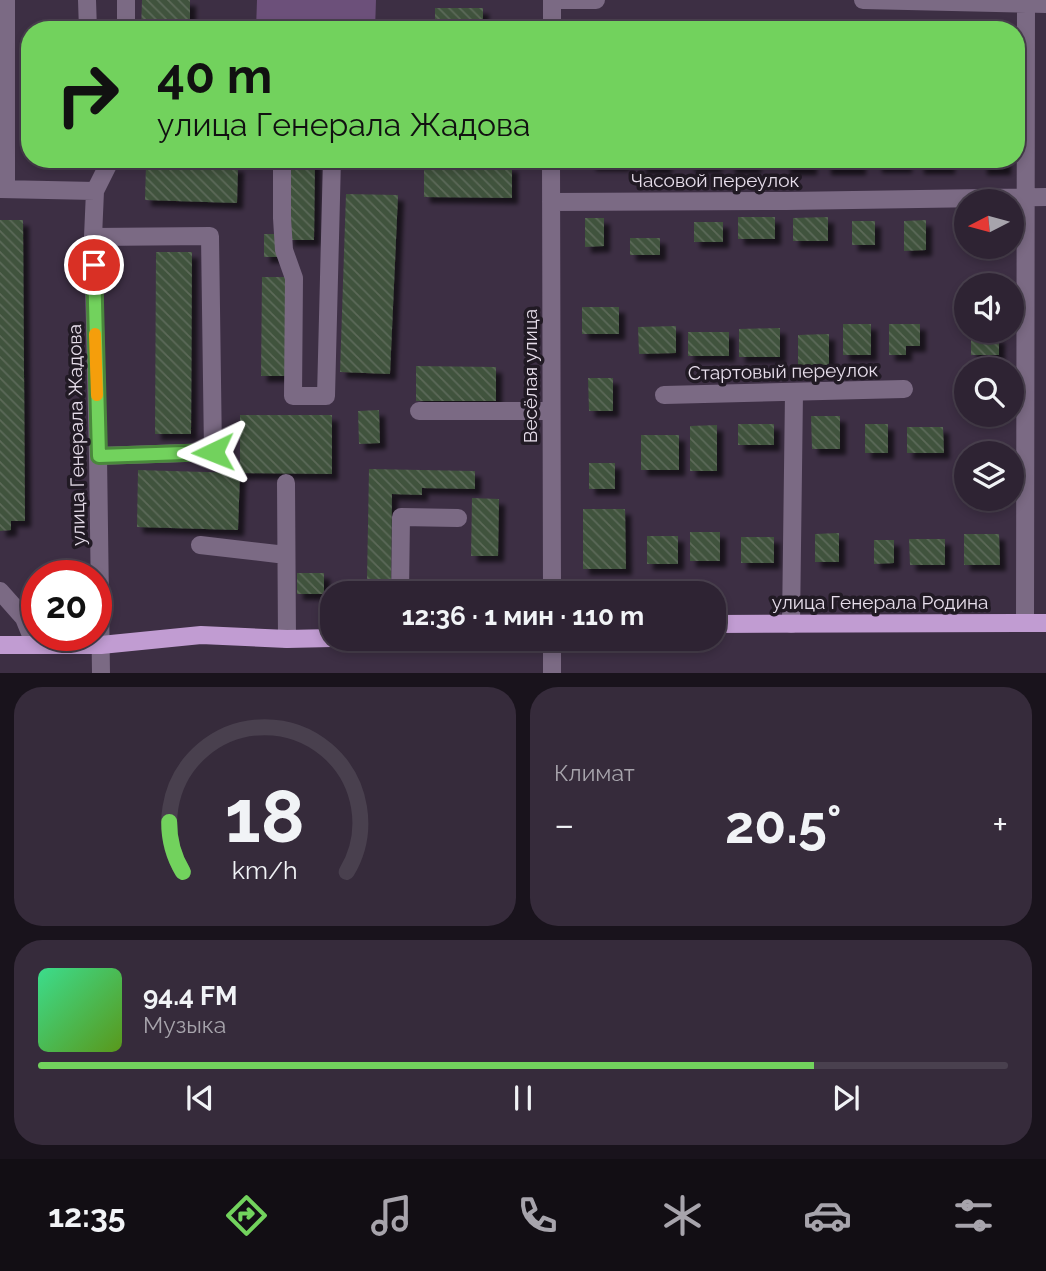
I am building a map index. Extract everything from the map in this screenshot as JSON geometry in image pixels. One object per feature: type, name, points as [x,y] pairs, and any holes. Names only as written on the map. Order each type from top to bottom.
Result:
[{"type":"main road","name":"улица Генерала Родина","points":[[726,624],[1046,623]]},
{"type":"main road","points":[[112,644],[201,635],[320,639]]},
{"type":"main road","points":[[0,645],[21,645]]},
{"type":"street","points":[[6,0],[3,189],[95,191]]},
{"type":"street","points":[[87,0],[88,21]]},
{"type":"street","points":[[126,0],[126,21]]},
{"type":"street","points":[[552,21],[552,0],[596,0]]},
{"type":"street","points":[[863,0],[1046,4]]},
{"type":"street","points":[[1025,623],[1027,4]]},
{"type":"street","name":"улица Генерала Жадова","points":[[100,560],[93,237],[95,191],[106,168]]},
{"type":"street","points":[[282,168],[284,250],[294,278],[293,396],[326,396],[332,168]]},
{"type":"street","name":"Весёлая улица","points":[[551,168],[552,581]]},
{"type":"street","name":"Часовой переулок","points":[[551,202],[1046,197]]},
{"type":"street","points":[[93,237],[210,236],[213,452],[99,456]]},
{"type":"street","name":"Стартовый переулок","points":[[664,395],[904,390]]},
{"type":"street","points":[[791,624],[794,393]]},
{"type":"street","points":[[419,411],[551,411]]},
{"type":"street","points":[[286,483],[287,639]]},
{"type":"street","points":[[400,581],[401,517],[458,517]]},
{"type":"street","points":[[200,545],[286,555]]},
{"type":"street","points":[[0,591],[21,615]]},
{"type":"street","name":"улица Генерала Жадова","points":[[101,651],[101,673]]},
{"type":"street","points":[[552,651],[552,673]]},
{"type":"shaded area","points":[[257,0],[376,0],[375,21],[256,21]]},
{"type":"building","points":[[142,0],[190,0],[190,21],[141,21]]},
{"type":"building","points":[[435,8],[483,8],[483,21],[435,21]]},
{"type":"building","points":[[146,168],[238,168],[237,203],[145,200]]},
{"type":"building","points":[[289,168],[315,168],[314,240],[288,240]]},
{"type":"building","points":[[424,168],[512,168],[512,198],[424,197]]},
{"type":"building","points":[[825,168],[860,168],[860,169]]},
{"type":"building","points":[[346,194],[398,195],[390,374],[340,372]]},
{"type":"building","points":[[738,217],[775,217],[775,239],[738,239]]},
{"type":"building","points":[[828,217],[828,241],[793,241],[793,218]]},
{"type":"building","points":[[585,218],[604,218],[604,246],[585,247]]},
{"type":"building","points":[[0,220],[23,220],[25,521],[11,521],[11,530],[0,531]]},
{"type":"building","points":[[926,220],[926,250],[904,251],[904,221]]},
{"type":"building","points":[[852,221],[875,221],[875,245],[852,245]]},
{"type":"building","points":[[694,222],[723,222],[723,242],[694,242]]},
{"type":"building","points":[[264,234],[280,234],[279,257],[264,257]]},
{"type":"building","points":[[630,238],[660,238],[660,255],[630,255]]},
{"type":"building","points":[[156,252],[192,252],[191,434],[155,434]]},
{"type":"building","points":[[262,277],[287,277],[287,376],[261,376]]},
{"type":"building","points":[[582,307],[619,307],[619,334],[582,334]]},
{"type":"building","points":[[843,324],[871,324],[871,355],[843,355]]},
{"type":"building","points":[[889,324],[920,324],[920,346],[906,346],[906,355],[889,355]]},
{"type":"building","points":[[676,326],[676,353],[639,354],[638,327]]},
{"type":"building","points":[[780,328],[780,357],[739,357],[739,329]]},
{"type":"building","points":[[688,332],[729,332],[729,356],[688,356]]},
{"type":"building","points":[[829,334],[829,365],[798,365],[798,335]]},
{"type":"building","points":[[971,343],[999,343],[999,355],[971,355]]},
{"type":"building","points":[[416,366],[496,367],[496,401],[416,401]]},
{"type":"building","points":[[588,378],[613,378],[613,411],[589,411]]},
{"type":"building","points":[[379,410],[380,443],[359,444],[358,411]]},
{"type":"building","points":[[240,415],[332,415],[332,474],[240,473]]},
{"type":"building","points":[[811,416],[840,416],[840,449],[812,449]]},
{"type":"building","points":[[738,424],[774,424],[774,445],[738,445]]},
{"type":"building","points":[[865,424],[888,424],[888,453],[865,453]]},
{"type":"building","points":[[717,425],[717,471],[690,471],[690,426]]},
{"type":"building","points":[[907,427],[943,427],[944,453],[907,453]]},
{"type":"building","points":[[641,435],[679,435],[679,470],[641,470]]},
{"type":"building","points":[[589,463],[615,463],[615,489],[589,489]]},
{"type":"building","points":[[369,469],[475,471],[475,489],[422,488],[422,495],[392,494],[391,579],[367,579]]},
{"type":"building","points":[[138,470],[240,473],[238,530],[137,527]]},
{"type":"building","points":[[472,498],[499,499],[498,556],[471,556]]},
{"type":"building","points":[[583,509],[625,509],[626,569],[583,569]]},
{"type":"building","points":[[690,532],[720,532],[720,561],[690,561]]},
{"type":"building","points":[[839,533],[839,562],[815,562],[815,534]]},
{"type":"building","points":[[964,534],[999,534],[1000,565],[964,565]]},
{"type":"building","points":[[647,536],[678,536],[678,564],[647,564]]},
{"type":"building","points":[[741,537],[774,537],[774,563],[741,563]]},
{"type":"building","points":[[909,539],[945,539],[945,565],[910,565]]},
{"type":"building","points":[[874,540],[894,540],[894,563],[874,564]]},
{"type":"building","points":[[297,573],[324,573],[324,581],[320,581],[320,594],[297,594]]},
{"type":"slow traffic","points":[[95,334],[97,395]]},
{"type":"route","points":[[94,265],[99,456],[213,452]]}]
